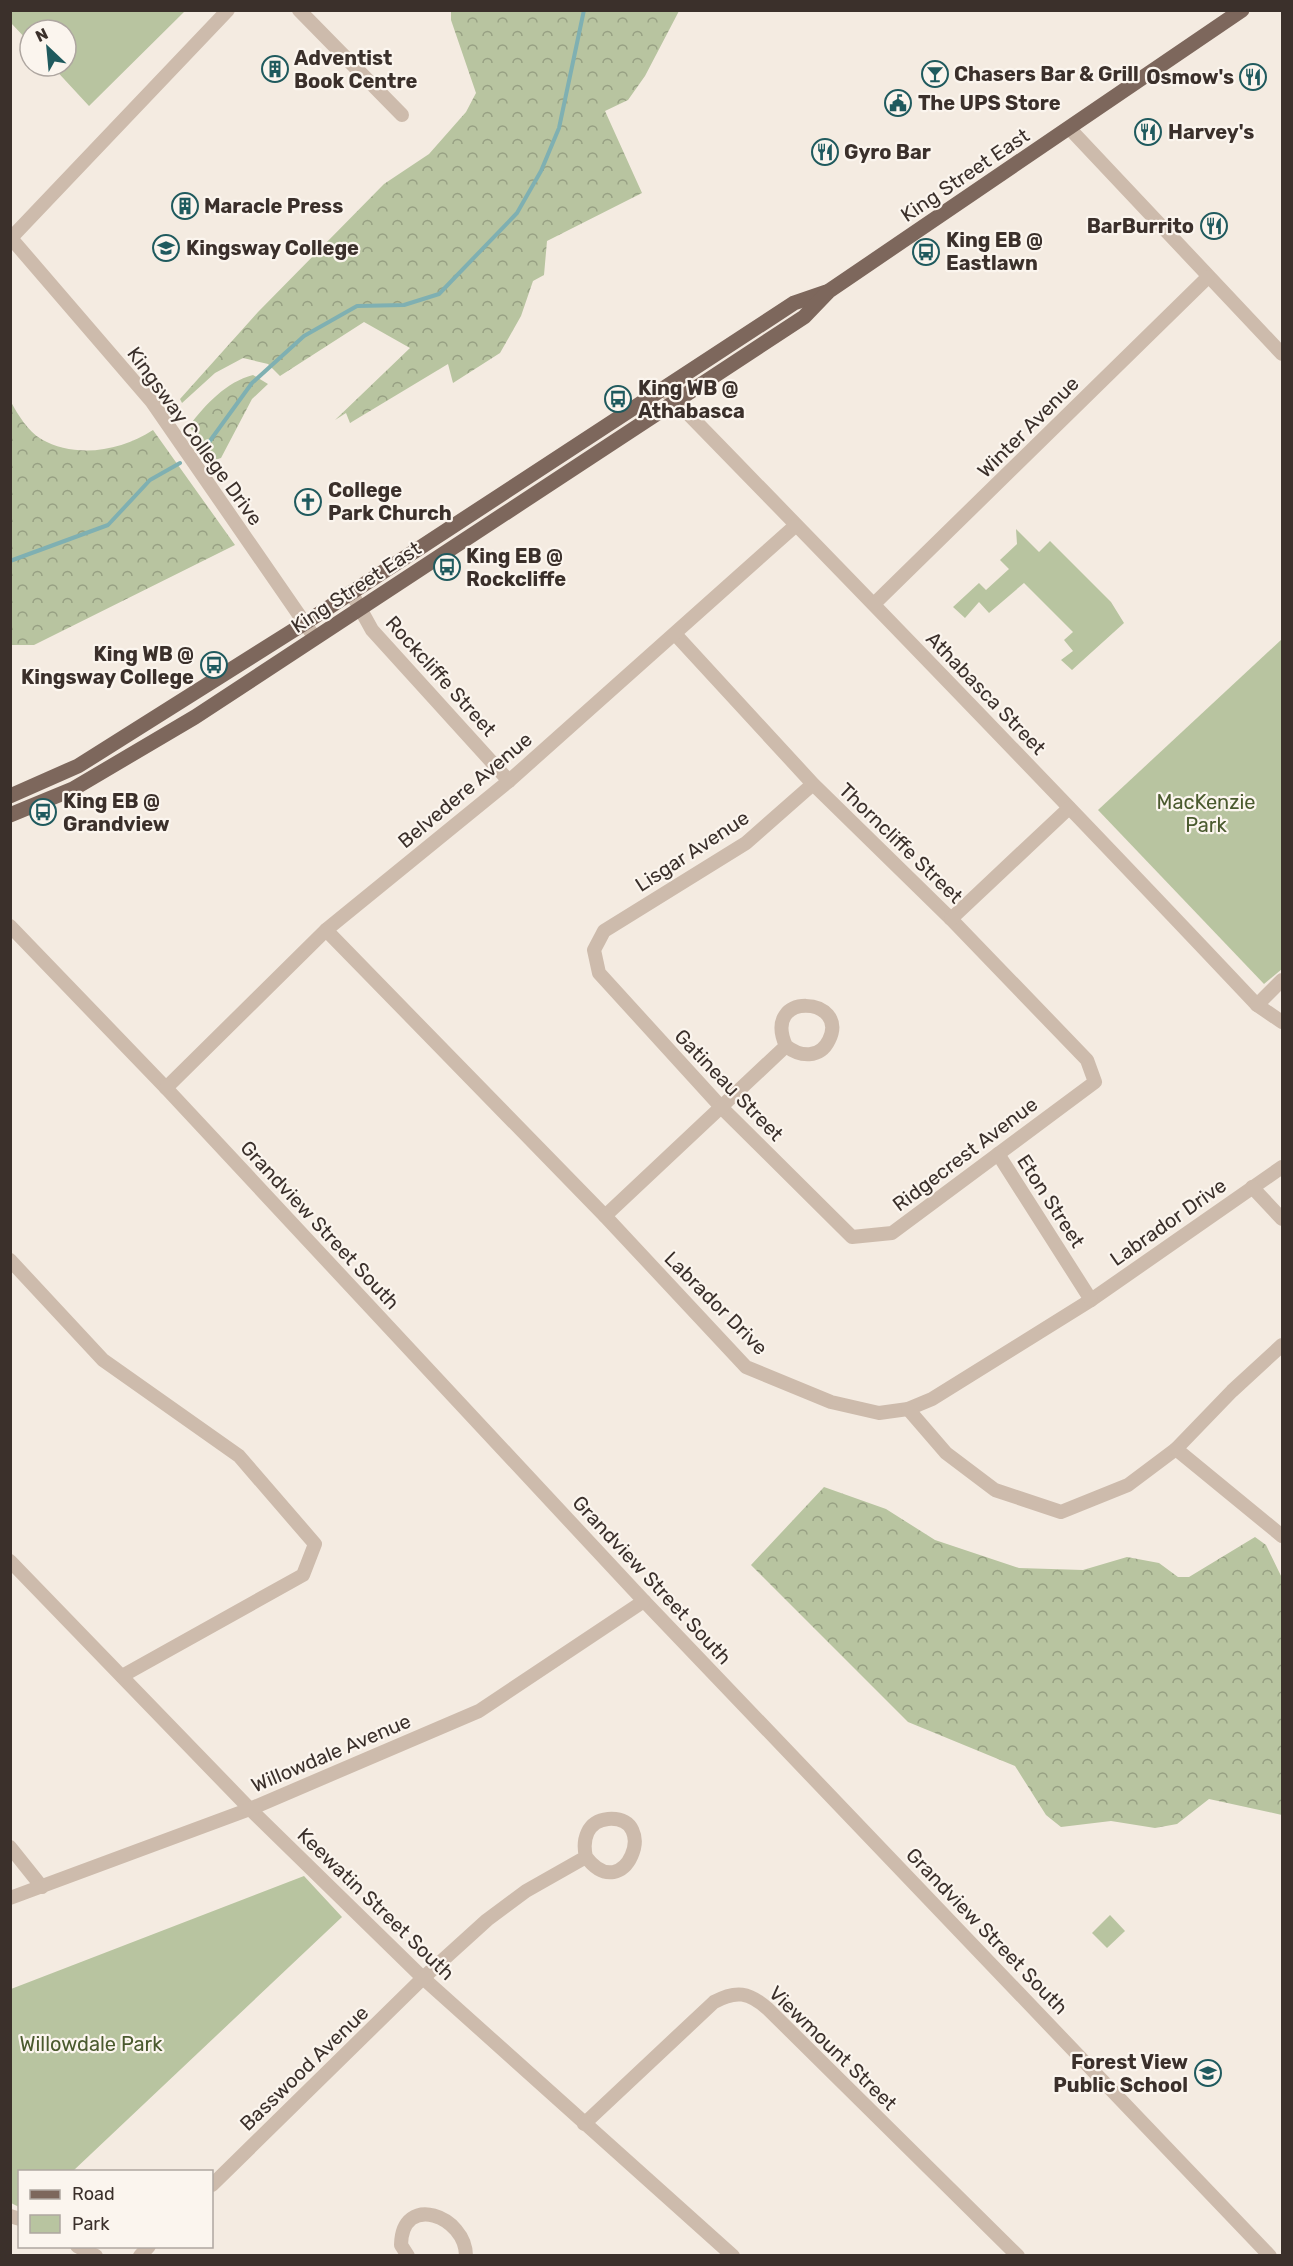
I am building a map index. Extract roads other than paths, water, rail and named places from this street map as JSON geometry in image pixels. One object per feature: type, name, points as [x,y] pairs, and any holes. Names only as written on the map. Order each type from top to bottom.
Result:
[{"type":"main road","name":"King Street East","points":[[10,814],[73,789],[115,767],[359,610],[804,317],[829,291],[1242,10]]},
{"type":"main road","name":"King Street East","points":[[10,796],[78,766],[305,623],[794,303],[829,291]]},
{"type":"street","points":[[11,237],[228,10]]},
{"type":"street","points":[[299,10],[402,115]]},
{"type":"street","points":[[1070,129],[1282,354]]},
{"type":"street","name":"Kingsway College Drive","points":[[11,237],[152,402],[315,638]]},
{"type":"street","name":"Winter Avenue","points":[[873,604],[1208,277]]},
{"type":"street","name":"Athabasca Street","points":[[663,388],[1257,1005],[1282,1022]]},
{"type":"street","name":"Belvedere Avenue","points":[[166,1088],[326,930],[509,780],[795,526]]},
{"type":"street","name":"Rockcliffe Street","points":[[351,592],[372,630],[509,780]]},
{"type":"street","name":"Thorncliffe Street","points":[[675,634],[813,784],[951,919],[1087,1060],[1095,1082]]},
{"type":"street","name":"Lisgar Avenue","points":[[594,950],[604,931],[746,843],[813,784]]},
{"type":"street","points":[[951,919],[1069,808]]},
{"type":"street","name":"Grandview Street South","points":[[10,926],[166,1088],[645,1601],[1270,2256]]},
{"type":"street","name":"Labrador Drive","points":[[326,930],[605,1216],[746,1367],[831,1402],[879,1413],[908,1409],[932,1399],[1091,1300],[1282,1167]]},
{"type":"street","name":"Gatineau Street","points":[[594,950],[599,973],[722,1108],[852,1237]]},
{"type":"street","points":[[1257,1005],[1282,980]]},
{"type":"street","points":[[605,1216],[786,1046]]},
{"type":"street","name":"Ridgecrest Avenue","points":[[852,1237],[892,1233],[1095,1082]]},
{"type":"street","name":"Eton Street","points":[[998,1154],[1091,1300]]},
{"type":"street","points":[[1252,1187],[1282,1219]]},
{"type":"street","points":[[10,1260],[103,1360],[239,1456],[315,1544],[303,1575],[122,1676]]},
{"type":"street","points":[[908,1409],[946,1453],[995,1490],[1061,1512],[1128,1485],[1176,1449],[1232,1391],[1282,1346]]},
{"type":"street","points":[[1176,1449],[1282,1536]]},
{"type":"street","name":"Keewatin Street South","points":[[10,1561],[250,1809],[423,1978],[733,2256]]},
{"type":"street","name":"Willowdale Avenue","points":[[10,1898],[250,1809],[479,1711],[645,1601]]},
{"type":"street","points":[[10,1847],[42,1887]]},
{"type":"street","name":"Basswood Avenue","points":[[213,2184],[423,1978],[495,1914],[526,1892],[586,1857]]},
{"type":"street","name":"Viewmount Street","points":[[584,2124],[714,2002],[730,1994],[745,1993],[756,1998],[768,2009],[1018,2256]]},
{"type":"street","points":[[408,2256],[401,2245],[406,2226],[424,2213],[432,2213],[442,2218],[463,2239],[466,2256]]},
{"type":"street","points":[[79,2248],[96,2256]]},
{"type":"waterway","points":[[204,449],[252,383],[304,336],[357,306],[404,305],[439,294],[517,213],[541,171],[559,128],[584,10]]},
{"type":"waterway","points":[[10,561],[108,525],[150,480],[180,463]]},
{"type":"place","name":"Adventist Book Centre","points":[[275,69]]},
{"type":"place","name":"Chasers Bar & Grill","points":[[935,74]]},
{"type":"place","name":"Osmow's","points":[[1253,77]]},
{"type":"place","name":"The UPS Store","points":[[898,103]]},
{"type":"place","name":"Harvey's","points":[[1148,132]]},
{"type":"place","name":"Gyro Bar","points":[[825,152]]},
{"type":"place","name":"Maracle Press","points":[[185,206]]},
{"type":"place","name":"BarBurrito","points":[[1214,226]]},
{"type":"place","name":"Kingsway College","points":[[166,248]]},
{"type":"place","name":"King EB @ Eastlawn","points":[[926,252]]},
{"type":"place","name":"King WB @ Athabasca","points":[[618,399]]},
{"type":"place","name":"College Park Church","points":[[308,502]]},
{"type":"place","name":"King EB @ Rockcliffe","points":[[447,567]]},
{"type":"place","name":"King WB @ Kingsway College","points":[[214,665]]},
{"type":"place","name":"King EB @ Grandview","points":[[43,812]]},
{"type":"place","name":"Forest View Public School","points":[[1208,2073]]},
{"type":"park label","name":"MacKenzie Park","points":[[1206,814]]},
{"type":"park label","name":"Willowdale Park","points":[[91,2044]]}]
